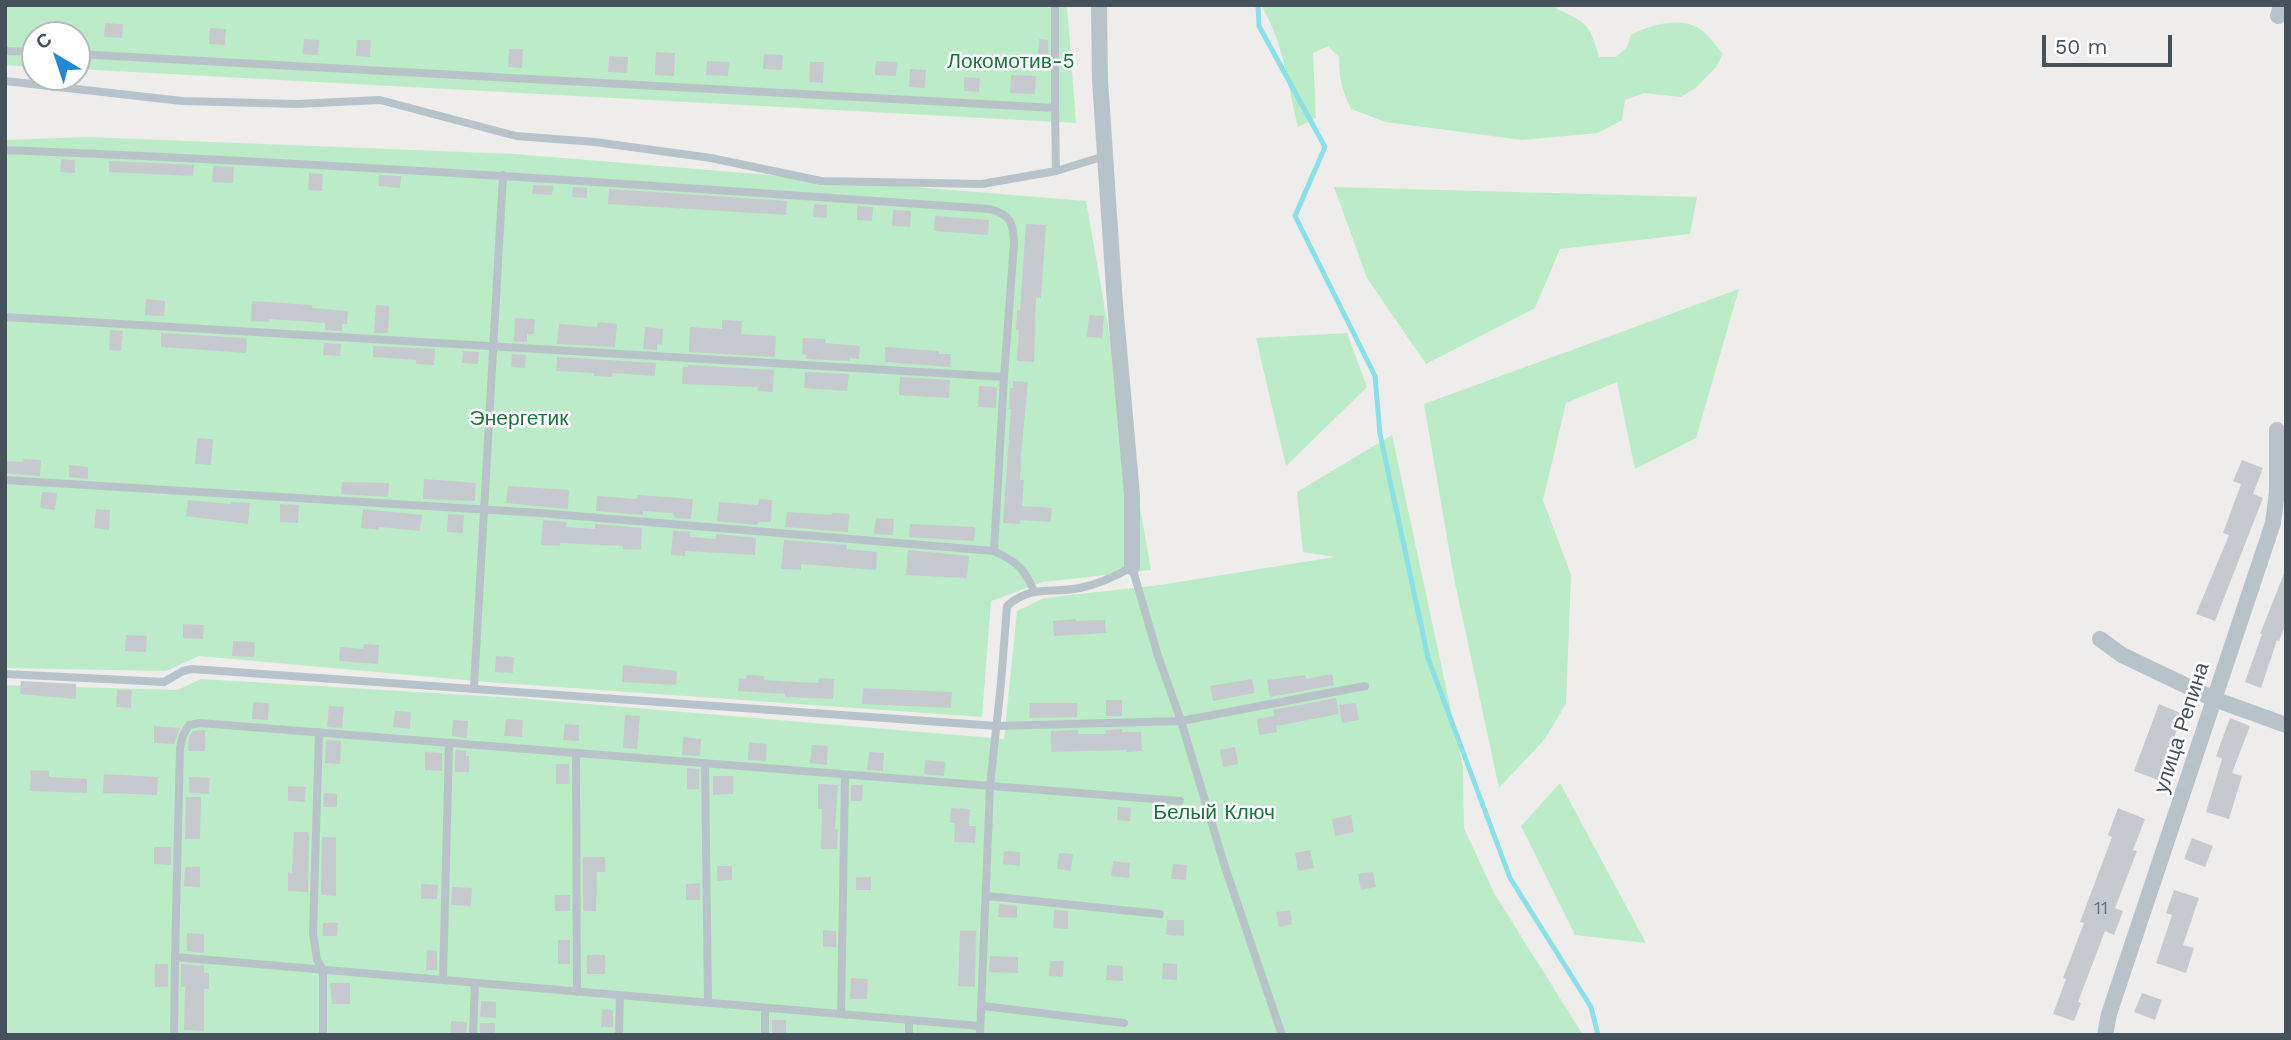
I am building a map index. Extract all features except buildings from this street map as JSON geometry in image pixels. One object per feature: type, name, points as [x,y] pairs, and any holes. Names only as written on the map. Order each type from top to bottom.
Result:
[{"type":"street","points":[[1099,5],[1105,156],[1132,495],[1132,567]]},
{"type":"street","name":"улица Репина","points":[[2105,1035],[2109,1014],[2273,523],[2277,492],[2277,430]]},
{"type":"street","points":[[2100,639],[2122,655],[2214,699],[2286,726]]},
{"type":"lane","points":[[1055,5],[1056,170]]},
{"type":"lane","points":[[91,55],[1055,108]]},
{"type":"lane","points":[[5,81],[182,100],[297,104],[380,100],[516,136],[595,142],[698,156],[821,181],[982,184],[1056,170],[1105,156]]},
{"type":"lane","points":[[5,150],[227,159],[503,175],[990,209],[1004,213],[1013,222],[1014,243],[994,551]]},
{"type":"lane","points":[[474,687],[503,175]]},
{"type":"lane","points":[[5,317],[1004,377]]},
{"type":"lane","points":[[5,480],[484,510],[994,551],[1012,559],[1026,572],[1034,591]]},
{"type":"lane","points":[[175,957],[909,1020],[980,1030],[990,786],[1007,606],[1019,595],[1034,591],[1080,588],[1112,578],[1132,567],[1225,867],[1282,1035]]},
{"type":"lane","points":[[5,674],[164,682],[192,669],[996,726],[1181,721],[1365,686]]},
{"type":"lane","points":[[174,1035],[180,748],[189,725],[200,723],[319,732],[1180,801]]},
{"type":"lane","points":[[319,732],[313,933],[317,960],[323,970],[323,1035]]},
{"type":"lane","points":[[443,980],[449,743]]},
{"type":"lane","points":[[576,753],[577,992]]},
{"type":"lane","points":[[705,763],[708,1002]]},
{"type":"lane","points":[[841,1014],[845,775]]},
{"type":"lane","points":[[987,896],[1160,914]]},
{"type":"lane","points":[[473,1035],[475,983]]},
{"type":"lane","points":[[619,1035],[620,995]]},
{"type":"lane","points":[[982,1006],[1124,1023]]},
{"type":"lane","points":[[765,1007],[765,1035]]},
{"type":"lane","points":[[909,1020],[909,1035]]},
{"type":"green space","name":"Локомотив-5","points":[[5,5],[1067,5],[1076,123],[91,70],[91,21],[21,21],[21,66],[5,65]]},
{"type":"green space","points":[[1261,5],[1552,5],[1586,26],[1599,57],[1616,57],[1627,47],[1631,35],[1665,23],[1683,23],[1700,29],[1723,54],[1716,67],[1697,87],[1681,97],[1644,93],[1625,100],[1622,120],[1598,133],[1522,140],[1386,122],[1351,109],[1342,84],[1339,57],[1328,46],[1313,53],[1316,118],[1298,127],[1280,50]]},
{"type":"green space","name":"Энергетик","points":[[88,137],[514,154],[1086,201],[1151,570],[1043,582],[991,601],[982,717],[487,682],[199,656],[166,671],[5,668],[5,140]]},
{"type":"green space","points":[[1334,187],[1697,197],[1690,234],[1560,249],[1535,308],[1426,364],[1367,278]]},
{"type":"green space","points":[[1739,289],[1696,438],[1635,469],[1617,382],[1566,403],[1543,500],[1571,575],[1566,704],[1544,740],[1499,788],[1454,578],[1424,404]]},
{"type":"green space","points":[[1347,333],[1367,387],[1286,466],[1256,338]]},
{"type":"green space","name":"Белый Ключ","points":[[1392,435],[1463,767],[1464,828],[1494,893],[1583,1035],[5,1035],[5,685],[178,690],[201,679],[517,698],[1004,739],[1017,611],[1044,598],[1160,585],[1335,557],[1303,552],[1297,492]]},
{"type":"green space","points":[[1560,783],[1646,943],[1575,935],[1521,826]]},
{"type":"waterway","points":[[1258,5],[1259,26],[1325,147],[1295,216],[1375,376],[1380,434],[1428,658],[1510,878],[1591,1007],[1598,1035]]}]
